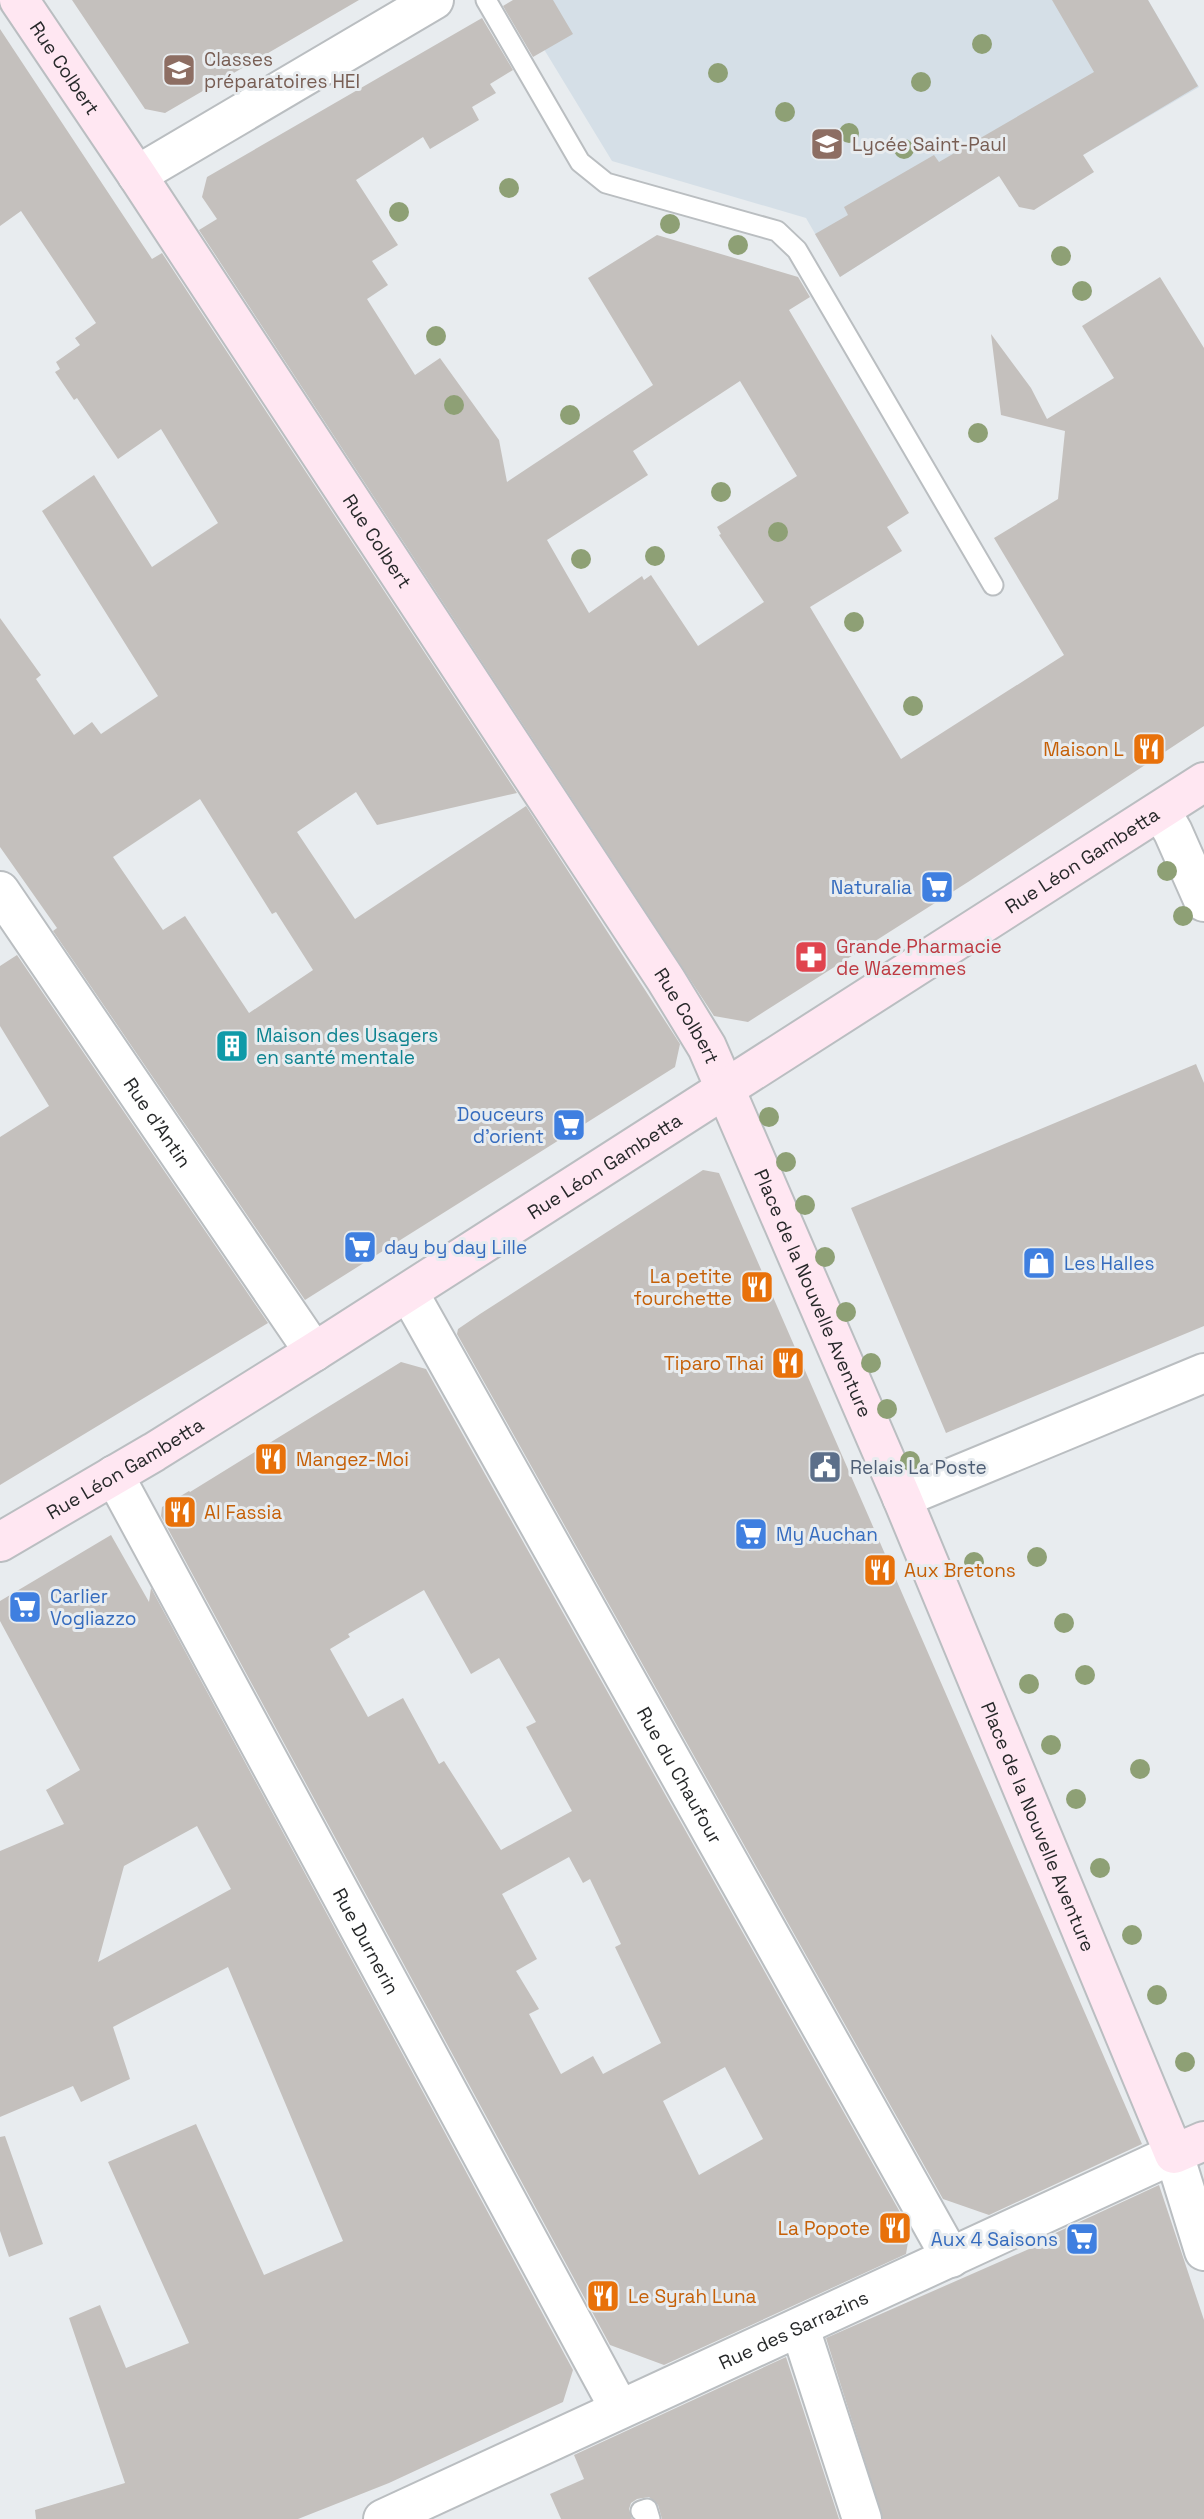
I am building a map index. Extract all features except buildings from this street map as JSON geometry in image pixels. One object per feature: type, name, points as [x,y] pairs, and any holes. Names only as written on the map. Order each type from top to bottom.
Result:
[{"type":"street","name":"Rue Colbert","points":[[19,0],[138,175],[666,980],[706,1047],[726,1088]]},
{"type":"street","points":[[138,175],[434,0]]},
{"type":"street","name":"Rue Léon Gambetta","points":[[0,1542],[409,1293],[1204,782]]},
{"type":"street","points":[[1161,811],[1204,902]]},
{"type":"street","name":"Rue d'Antin","points":[[0,891],[314,1352]]},
{"type":"street","name":"Place de la Nouvelle Aventure","points":[[726,1088],[902,1498],[1189,2148]]},
{"type":"street","name":"Rue du Chaufour","points":[[409,1293],[951,2258]]},
{"type":"street","points":[[902,1498],[1204,1373]]},
{"type":"street","name":"Rue Durnerin","points":[[114,1475],[602,2425]]},
{"type":"street","points":[[1189,2148],[1204,2251]]},
{"type":"street","name":"Rue des Sarrazins","points":[[383,2519],[448,2506],[602,2425],[800,2328],[1189,2148]]},
{"type":"street","points":[[800,2328],[862,2519]]},
{"type":"lane","points":[[486,0],[580,162],[606,183],[777,231],[797,250],[993,585]]},
{"type":"shaded area","name":"Lycée Saint-Paul","points":[[514,0],[1148,0],[1199,87],[1083,155],[999,176],[840,277],[806,218],[612,161]]},
{"type":"place","name":"Classes préparatoires HEI","points":[[179,70]]},
{"type":"place","name":"Lycée Saint-Paul","points":[[827,144]]},
{"type":"place","name":"Maison L","points":[[1149,749]]},
{"type":"place","name":"Naturalia","points":[[937,887]]},
{"type":"place","name":"Grande Pharmacie de Wazemmes","points":[[811,957]]},
{"type":"place","name":"Maison des Usagers en santé mentale","points":[[232,1046]]},
{"type":"place","name":"Douceurs d'orient","points":[[569,1125]]},
{"type":"place","name":"day by day Lille","points":[[360,1247]]},
{"type":"place","name":"Les Halles","points":[[1039,1263]]},
{"type":"place","name":"La petite fourchette","points":[[757,1287]]},
{"type":"place","name":"Tiparo Thai","points":[[788,1363]]},
{"type":"place","name":"Mangez-Moi","points":[[271,1459]]},
{"type":"place","name":"Relais La Poste","points":[[825,1467]]},
{"type":"place","name":"Al Fassia","points":[[180,1512]]},
{"type":"place","name":"My Auchan","points":[[751,1534]]},
{"type":"place","name":"Aux Bretons","points":[[880,1570]]},
{"type":"place","name":"Carlier Vogliazzo","points":[[25,1607]]},
{"type":"place","name":"La Popote","points":[[895,2228]]},
{"type":"place","name":"Aux 4 Saisons","points":[[1082,2239]]},
{"type":"place","name":"Le Syrah Luna","points":[[603,2296]]}]
